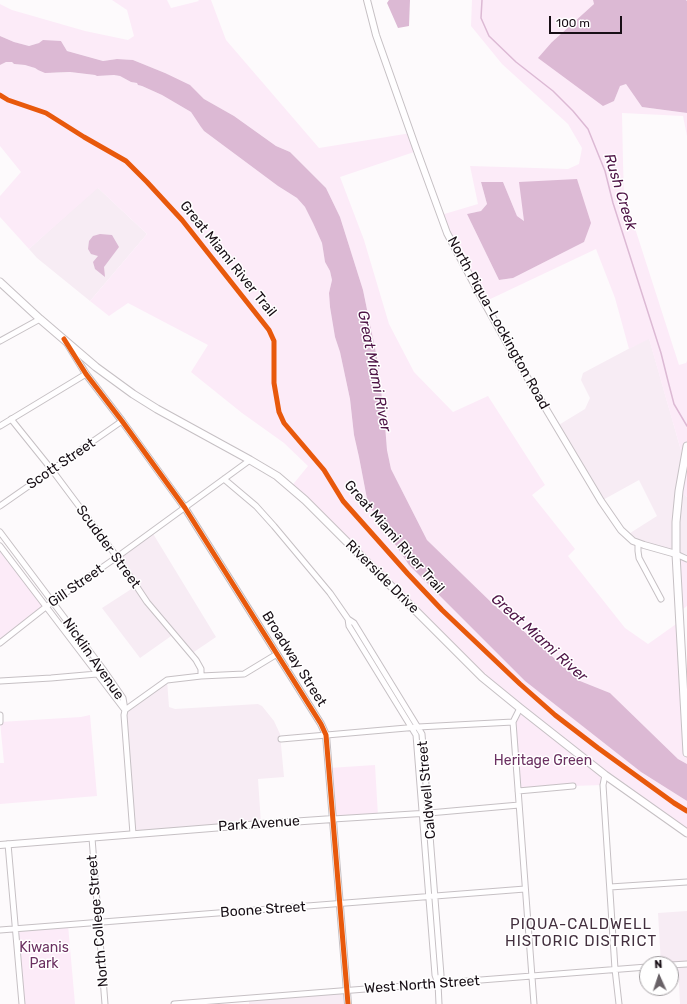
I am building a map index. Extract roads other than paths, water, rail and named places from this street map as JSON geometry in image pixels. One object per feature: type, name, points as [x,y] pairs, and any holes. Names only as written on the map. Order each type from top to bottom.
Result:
[{"type":"main road","points":[[0,282],[64,339]]},
{"type":"main road","name":"Riverside Drive","points":[[64,339],[96,367],[133,394],[277,476],[305,500],[482,677],[605,775],[687,833]]},
{"type":"main road","points":[[687,446],[679,491],[676,522],[676,554],[687,753]]},
{"type":"street","name":"North Piqua–Lockington Road","points":[[367,0],[376,35],[447,233],[479,294],[601,501],[621,530],[633,541],[644,546],[676,554]]},
{"type":"street","points":[[0,340],[40,319]]},
{"type":"street","name":"Broadway Street","points":[[64,339],[86,374],[185,508],[321,724],[326,735],[348,1004]]},
{"type":"street","points":[[0,426],[96,367]]},
{"type":"street","name":"Scudder Street","points":[[11,419],[52,470],[117,557],[147,602],[196,660],[201,669],[202,676]]},
{"type":"street","name":"Scott Street","points":[[0,506],[122,421]]},
{"type":"street","name":"Gill Street","points":[[0,643],[47,606],[250,460]]},
{"type":"street","name":"Caldwell Street","points":[[224,479],[256,506],[274,526],[354,624],[416,735],[435,975],[438,983],[439,1004]]},
{"type":"street","name":"Nicklin Avenue","points":[[0,532],[104,669],[123,698],[133,834]]},
{"type":"street","points":[[638,543],[639,558],[661,599]]},
{"type":"street","name":"Nicklin Avenue","points":[[0,546],[125,710]]},
{"type":"street","points":[[676,554],[687,559]]},
{"type":"street","points":[[125,710],[167,680],[202,676],[244,674],[277,654]]},
{"type":"street","points":[[0,681],[97,674],[104,669]]},
{"type":"street","name":"Caldwell Street","points":[[396,698],[422,734],[441,975],[438,983]]},
{"type":"street","points":[[520,708],[513,722],[534,1004]]},
{"type":"street","points":[[0,715],[0,722]]},
{"type":"street","points":[[280,739],[418,727],[513,722]]},
{"type":"street","points":[[605,775],[603,785],[615,969],[619,1004]]},
{"type":"street","points":[[518,791],[572,786]]},
{"type":"street","name":"Park Avenue","points":[[0,845],[519,805]]},
{"type":"street","name":"North College Street","points":[[92,838],[105,1004]]},
{"type":"street","points":[[8,844],[22,1004]]},
{"type":"street","points":[[610,887],[687,882]]},
{"type":"street","name":"Boone Street","points":[[0,930],[525,889]]},
{"type":"street","name":"West North Street","points":[[174,1004],[249,1001],[347,990],[639,968]]},
{"type":"water","points":[[389,0],[410,0],[409,26],[398,28],[387,3]]},
{"type":"water","points":[[593,0],[687,1],[687,113],[642,107],[626,84],[620,86],[614,101],[603,106],[538,58],[552,42],[594,4]]},
{"type":"water","name":"Great Miami River","points":[[0,36],[29,46],[43,40],[61,41],[67,51],[103,61],[117,59],[133,60],[165,73],[190,85],[204,99],[234,116],[276,146],[290,152],[326,188],[340,217],[363,290],[378,363],[387,450],[391,469],[427,540],[493,604],[580,681],[610,693],[678,759],[687,764],[687,801],[641,772],[525,681],[409,565],[368,504],[354,435],[350,399],[340,352],[335,337],[330,307],[329,293],[332,280],[330,271],[325,262],[322,243],[313,223],[305,207],[297,198],[278,186],[204,131],[191,112],[162,95],[120,76],[97,76],[70,72],[45,73],[35,68],[14,64],[12,62],[6,62],[0,65]]},
{"type":"water","points":[[577,179],[591,223],[584,242],[513,278],[499,280],[467,214],[481,211],[487,204],[481,182],[503,182],[517,216],[524,221],[519,182]]},
{"type":"water","points":[[100,234],[112,235],[119,247],[104,267],[105,277],[95,269],[93,262],[98,256],[91,254],[88,249],[89,241],[93,236]]},
{"type":"waterway","name":"Rush Creek","points":[[482,0],[481,18],[489,36],[516,62],[553,91],[588,129],[605,171],[613,203],[661,353],[674,404],[687,426]]},
{"type":"district","name":"PIQUA-CALDWELL HISTORIC DISTRICT","points":[[581,934]]},
{"type":"park label","name":"Heritage Green","points":[[543,761]]},
{"type":"park label","name":"Kiwanis Park","points":[[44,956]]}]
